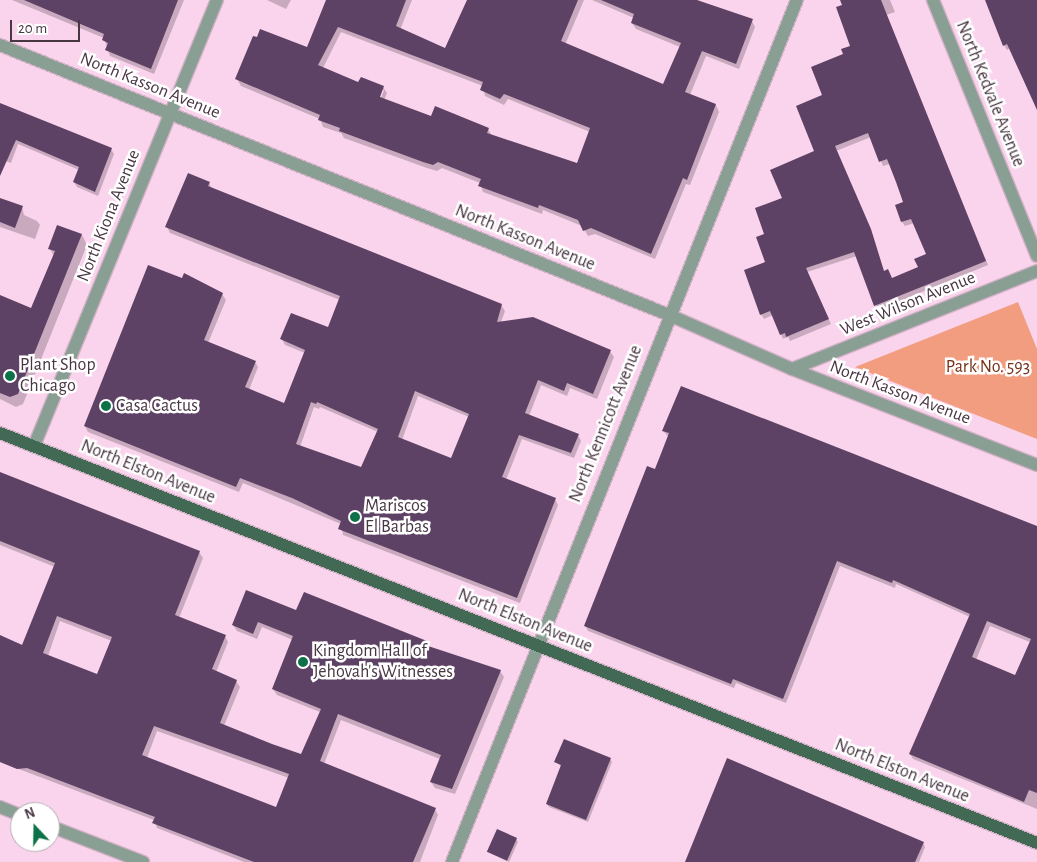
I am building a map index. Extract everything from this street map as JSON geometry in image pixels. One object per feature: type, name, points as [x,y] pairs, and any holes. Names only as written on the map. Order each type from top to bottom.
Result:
[{"type":"main road","name":"North Elston Avenue","points":[[0,433],[1037,843]]},
{"type":"street","name":"North Kiona Avenue","points":[[34,446],[217,0]]},
{"type":"street","name":"North Kennicott Avenue","points":[[452,862],[668,315],[796,0]]},
{"type":"street","name":"North Kedvale Avenue","points":[[933,0],[1037,256]]},
{"type":"street","name":"North Kasson Avenue","points":[[0,45],[668,315],[792,369],[1037,466]]},
{"type":"street","name":"West Wilson Avenue","points":[[792,369],[1037,271]]},
{"type":"street","points":[[60,830],[143,862]]},
{"type":"green space","name":"Park No. 593","points":[[1018,302],[1037,349],[1037,439],[855,367]]},
{"type":"building","points":[[24,0],[178,0],[151,69],[105,50],[108,43],[102,40],[104,34]]},
{"type":"building","points":[[326,0],[406,0],[396,26],[445,48],[467,0],[578,0],[561,41],[663,84],[681,43],[631,23],[634,14],[601,0],[697,0],[753,19],[736,64],[702,51],[685,92],[716,104],[687,180],[683,178],[651,254],[591,228],[583,231],[578,220],[539,205],[538,208],[478,186],[481,179],[438,162],[433,165],[423,162],[339,131],[340,128],[318,120],[320,115],[235,79],[253,36],[257,37],[260,29],[307,47]],"holes":[[[338,27],[483,82],[480,90],[500,99],[504,94],[590,128],[577,163],[487,133],[489,128],[435,106],[431,116],[380,97],[384,86],[361,77],[358,82],[318,65]]]},
{"type":"building","points":[[840,0],[881,0],[986,261],[874,306],[854,252],[806,268],[829,319],[786,337],[785,333],[780,335],[770,311],[760,315],[744,270],[765,262],[756,237],[764,234],[755,208],[782,198],[770,170],[814,151],[796,106],[822,95],[811,67],[843,54],[841,49],[850,46],[836,7],[842,5]],"holes":[[[868,133],[879,162],[887,159],[903,202],[895,205],[901,222],[911,219],[926,254],[914,259],[918,267],[892,278],[888,269],[884,271],[871,229],[835,146]]]},
{"type":"building","points":[[985,0],[1037,0],[1037,110],[1007,44],[1003,46]]},
{"type":"building","points":[[0,103],[112,148],[95,192],[73,182],[79,167],[16,140],[0,176]]},
{"type":"building","points":[[188,173],[210,182],[208,186],[502,304],[497,322],[533,317],[611,350],[593,394],[567,383],[564,391],[538,380],[525,413],[579,434],[571,453],[519,435],[502,477],[556,498],[517,598],[338,529],[341,521],[292,498],[240,478],[236,487],[84,426],[148,265],[182,278],[184,273],[223,293],[204,340],[256,361],[245,387],[284,403],[305,350],[280,339],[291,313],[328,327],[340,296],[165,227]],"holes":[[[415,391],[469,414],[451,458],[398,437]],[[311,402],[316,404],[317,402],[378,429],[361,467],[296,444]]]},
{"type":"building","points":[[0,198],[23,206],[15,228],[0,222]]},
{"type":"building","points":[[57,225],[82,234],[18,394],[10,397],[0,393],[0,295],[31,308],[55,251],[48,249]]},
{"type":"building","points":[[681,386],[1037,526],[1037,793],[1029,790],[1024,802],[909,754],[970,614],[893,580],[892,583],[837,561],[783,699],[733,679],[731,684],[584,626],[647,466],[655,469],[669,433],[662,431]],"holes":[[[987,621],[1031,639],[1015,675],[972,657]]]},
{"type":"building","points":[[0,472],[200,551],[175,615],[226,635],[212,669],[237,680],[220,723],[301,754],[321,709],[272,689],[293,636],[258,622],[253,634],[232,625],[246,590],[296,610],[304,592],[427,641],[425,645],[501,670],[452,789],[430,782],[441,755],[338,714],[320,761],[436,808],[413,862],[254,862],[152,823],[155,817],[27,768],[17,769],[0,762],[0,635],[22,645],[55,563],[0,541]],"holes":[[[57,616],[112,637],[97,674],[43,653]],[[154,726],[289,774],[276,807],[142,755]]]},
{"type":"building","points":[[564,739],[611,758],[586,820],[546,804],[561,765],[554,762]]},
{"type":"building","points":[[727,758],[924,842],[915,862],[685,862]]},
{"type":"building","points":[[497,829],[517,838],[507,861],[487,852]]},
{"type":"place","name":"Plant Shop Chicago","points":[[10,376]]},
{"type":"place","name":"Casa Cactus","points":[[106,406]]},
{"type":"place","name":"Mariscos El Barbas","points":[[355,517]]},
{"type":"place","name":"Kingdom Hall of Jehovah's Witnesses","points":[[303,662]]}]
